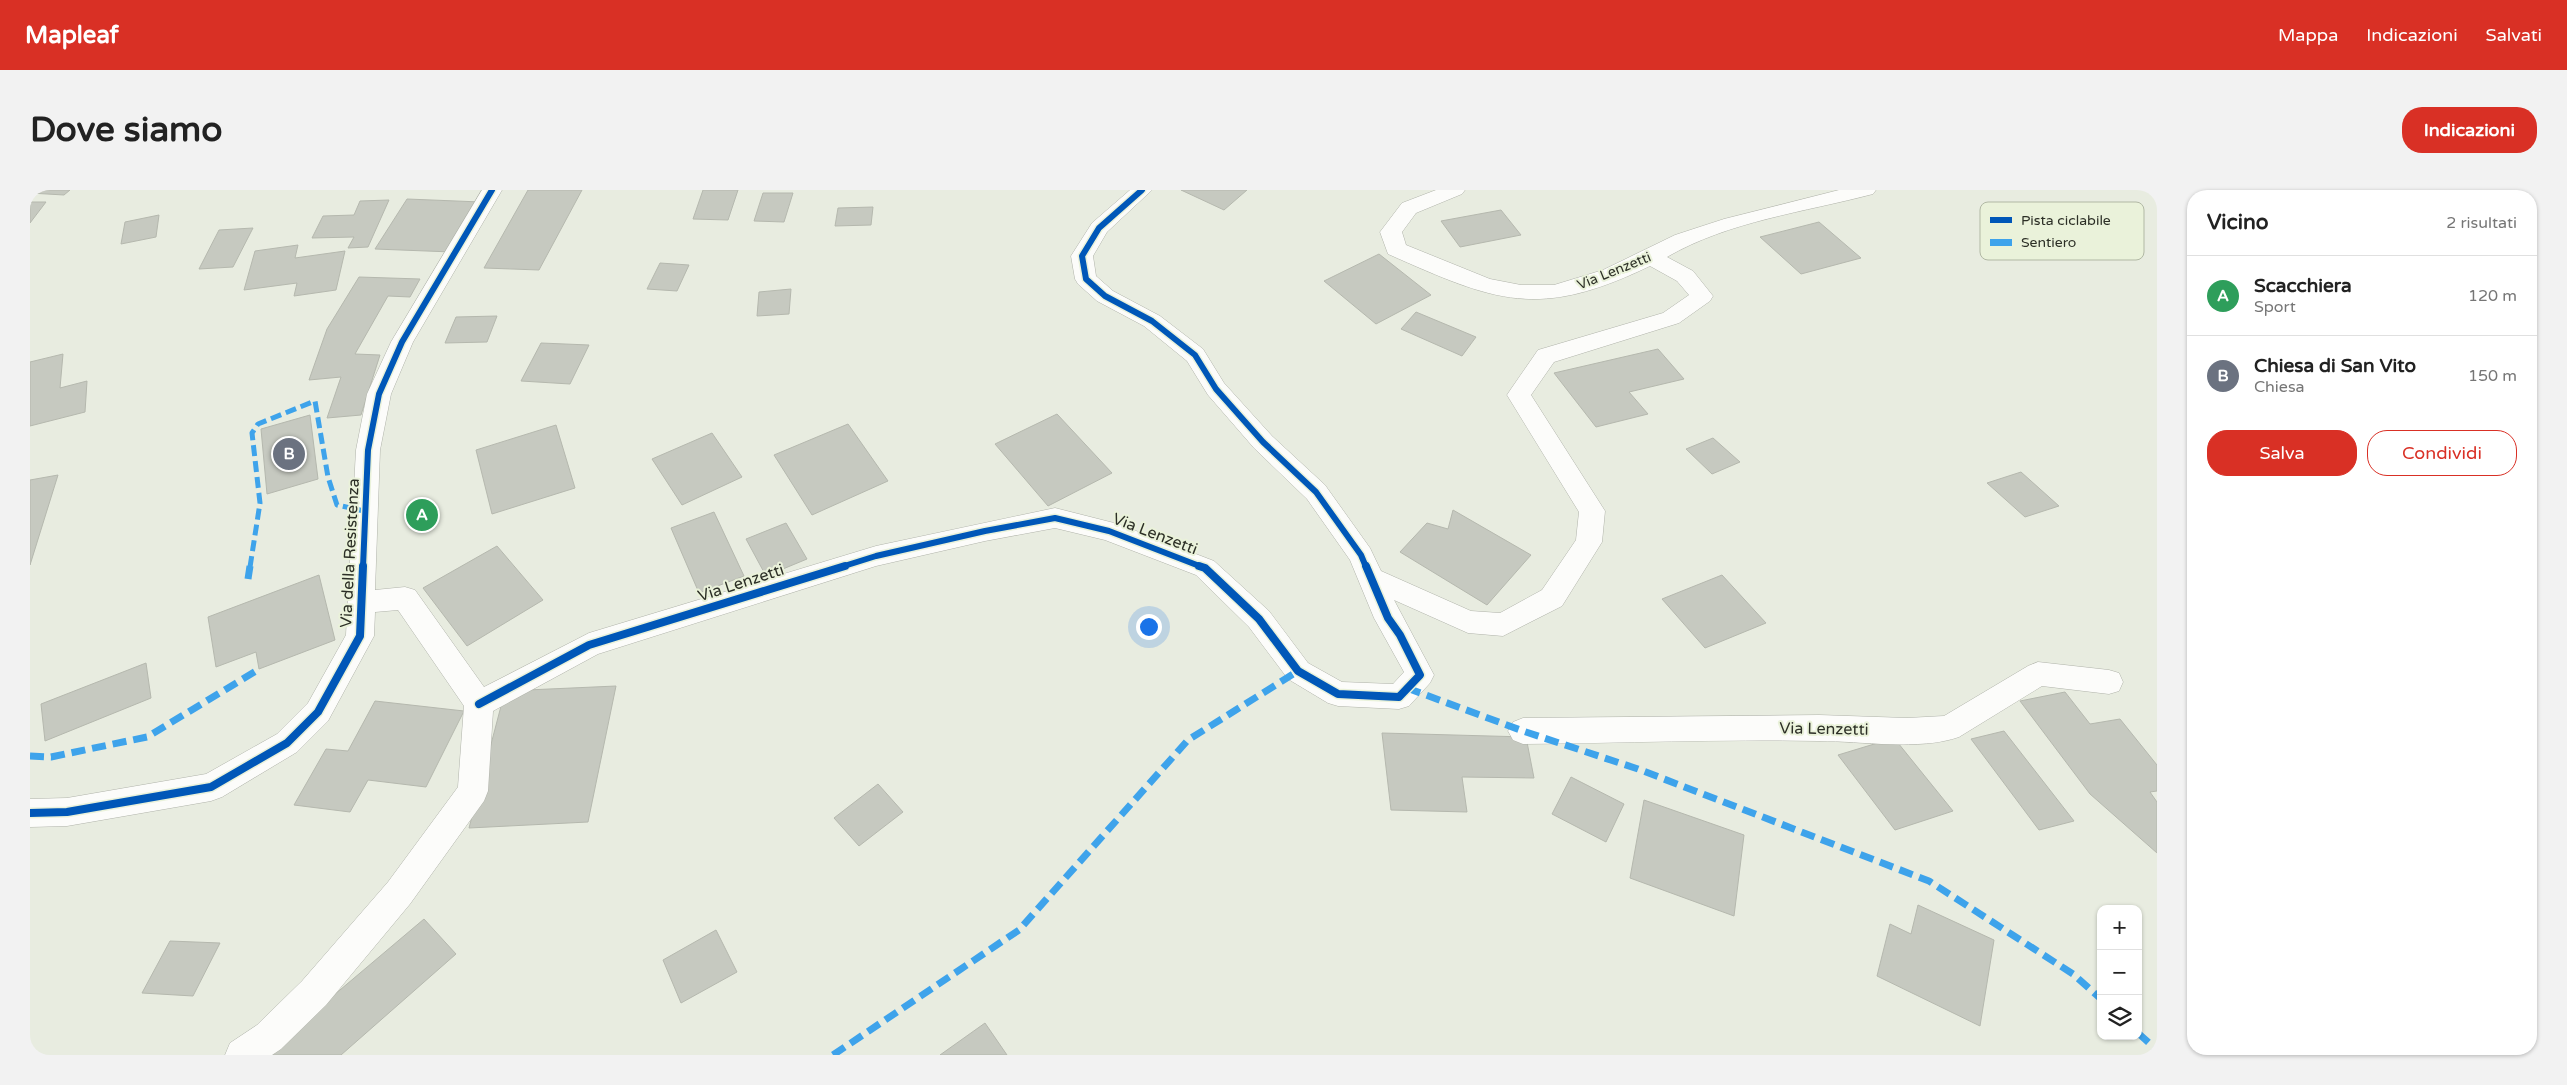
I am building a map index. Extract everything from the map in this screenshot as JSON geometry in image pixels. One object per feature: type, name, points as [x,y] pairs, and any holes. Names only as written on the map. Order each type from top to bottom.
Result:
[{"type":"street","name":"Via della Resistenza","points":[[30,813],[67,812],[211,787],[287,743],[318,712],[360,636],[368,450],[379,394],[402,342],[473,218],[492,190]]},
{"type":"street","name":"Via Lenzetti","points":[[479,704],[588,645],[876,556],[985,531],[1055,518],[1109,531],[1205,568],[1258,619],[1298,671],[1338,694],[1399,697],[1420,675],[1400,635],[1388,618],[1361,555],[1316,492],[1257,435],[1216,389],[1195,355],[1152,322],[1105,296],[1086,279],[1082,256],[1099,228],[1142,190]]},
{"type":"street","name":"Via Lenzetti","points":[[1455,190],[1409,208],[1391,232],[1396,249],[1471,281],[1502,290],[1540,294],[1581,286],[1650,257],[1686,238],[1771,213],[1866,190]]},
{"type":"street","points":[[1686,238],[1690,223],[1805,190]]},
{"type":"street","points":[[1371,578],[1468,622],[1503,625],[1552,598],[1589,542],[1592,511],[1519,395],[1546,356],[1670,318],[1702,296],[1686,276],[1650,257]]},
{"type":"street","points":[[242,1055],[269,1036],[314,993],[399,893],[473,791],[479,704],[405,598],[361,602]]},
{"type":"street","name":"Via Lenzetti","points":[[1523,731],[1819,728],[1907,731],[1949,728],[2038,674],[2109,682]]},
{"type":"building","points":[[30,190],[70,190],[64,195],[30,193]]},
{"type":"building","points":[[528,190],[582,190],[539,270],[484,268]]},
{"type":"building","points":[[703,190],[738,190],[728,220],[693,219]]},
{"type":"building","points":[[1181,190],[1247,190],[1224,210]]},
{"type":"building","points":[[763,193],[793,193],[784,222],[754,221]]},
{"type":"building","points":[[407,199],[481,202],[452,252],[375,249]]},
{"type":"building","points":[[389,200],[368,247],[348,248],[354,237],[312,238],[323,216],[354,215],[360,201]]},
{"type":"building","points":[[30,202],[46,202],[30,223]]},
{"type":"building","points":[[873,207],[871,225],[835,226],[838,208]]},
{"type":"building","points":[[1501,210],[1521,235],[1460,247],[1441,221]]},
{"type":"building","points":[[159,215],[156,237],[121,244],[125,222]]},
{"type":"building","points":[[1819,222],[1861,258],[1801,274],[1760,237]]},
{"type":"building","points":[[253,228],[233,267],[199,269],[219,230]]},
{"type":"building","points":[[298,245],[295,258],[345,251],[336,290],[294,296],[297,283],[244,290],[255,251]]},
{"type":"building","points":[[1379,254],[1431,295],[1376,324],[1324,281]]},
{"type":"building","points":[[660,263],[689,265],[677,291],[647,289]]},
{"type":"building","points":[[359,277],[420,279],[410,297],[388,296],[355,354],[380,355],[361,415],[327,418],[341,377],[309,380],[327,329]]},
{"type":"building","points":[[791,289],[789,314],[757,316],[759,292]]},
{"type":"building","points":[[1416,312],[1476,337],[1462,356],[1401,329]]},
{"type":"building","points":[[497,316],[487,342],[445,343],[456,317]]},
{"type":"building","points":[[541,343],[589,345],[570,384],[521,381]]},
{"type":"building","points":[[1658,349],[1684,379],[1629,392],[1648,414],[1596,427],[1554,373]]},
{"type":"building","points":[[63,354],[60,388],[87,381],[85,412],[30,426],[30,362]]},
{"type":"building","points":[[1057,414],[1112,473],[1048,506],[995,444]]},
{"type":"building","points":[[310,415],[318,479],[267,494],[261,429]]},
{"type":"building","points":[[848,424],[888,481],[812,515],[774,455]]},
{"type":"building","points":[[556,425],[575,488],[492,514],[476,450]]},
{"type":"building","points":[[712,433],[742,477],[682,505],[652,459]]},
{"type":"building","points":[[1713,438],[1740,462],[1712,474],[1686,449]]},
{"type":"building","points":[[2021,472],[2059,506],[2025,517],[1987,483]]},
{"type":"building","points":[[58,475],[30,565],[30,480]]},
{"type":"building","points":[[1453,510],[1531,555],[1487,605],[1400,552],[1427,523],[1448,529]]},
{"type":"building","points":[[714,512],[744,576],[699,593],[671,528]]},
{"type":"building","points":[[786,523],[807,559],[766,576],[746,539]]},
{"type":"building","points":[[497,546],[543,600],[467,646],[423,588]]},
{"type":"building","points":[[319,575],[335,640],[259,669],[256,652],[216,667],[208,617]]},
{"type":"building","points":[[1722,575],[1766,623],[1705,648],[1662,599]]},
{"type":"building","points":[[146,663],[151,698],[45,741],[41,704]]},
{"type":"building","points":[[616,686],[588,822],[469,828],[505,691]]},
{"type":"building","points":[[2065,692],[2090,724],[2120,719],[2157,765],[2157,791],[2150,792],[2157,802],[2157,853],[2090,794],[2020,701]]},
{"type":"building","points":[[375,701],[464,711],[426,787],[368,780],[350,812],[294,805],[326,749],[348,751]]},
{"type":"building","points":[[2004,731],[2074,821],[2039,830],[1971,739]]},
{"type":"building","points":[[1382,733],[1526,737],[1534,778],[1462,777],[1467,812],[1391,810]]},
{"type":"building","points":[[1894,738],[1953,811],[1895,830],[1838,755]]},
{"type":"building","points":[[1571,777],[1624,804],[1606,842],[1552,814]]},
{"type":"building","points":[[878,784],[903,812],[859,846],[834,818]]},
{"type":"building","points":[[1644,800],[1744,835],[1734,916],[1630,878]]},
{"type":"building","points":[[1918,905],[1994,940],[1980,1026],[1877,976],[1890,924],[1911,934]]},
{"type":"building","points":[[424,919],[456,954],[341,1055],[263,1055]]},
{"type":"building","points":[[716,930],[737,972],[681,1003],[663,960]]},
{"type":"building","points":[[170,941],[220,943],[193,996],[142,993]]},
{"type":"building","points":[[985,1023],[1007,1055],[940,1055]]},
{"type":"marked path","points":[[248,579],[260,503],[252,433],[258,424],[315,401],[328,477],[337,505],[364,511]]},
{"type":"marked path","points":[[30,756],[51,757],[147,737],[256,671]]},
{"type":"marked path","points":[[833,1055],[1019,930],[1188,740],[1298,671]]},
{"type":"marked path","points":[[1407,688],[1523,731],[1638,769],[1929,881],[2073,974],[2097,995]]},
{"type":"marked path","points":[[2142,1037],[2157,1050]]},
{"type":"cycle path","points":[[30,813],[67,812],[211,787],[287,743],[318,712],[360,636],[368,450],[379,394],[402,342],[492,190]]},
{"type":"cycle path","points":[[479,704],[589,645],[876,556],[985,531],[1055,518],[1109,531],[1205,568],[1259,619],[1298,671],[1338,694],[1399,697],[1420,675],[1400,635],[1388,618],[1361,555],[1316,492],[1263,442],[1216,389],[1195,355],[1152,321],[1105,296],[1086,279],[1082,256],[1099,228],[1142,190]]},
{"type":"place","name":"Chiesa di San Vito","points":[[289,454]]},
{"type":"place","name":"Scacchiera","points":[[422,515]]}]
